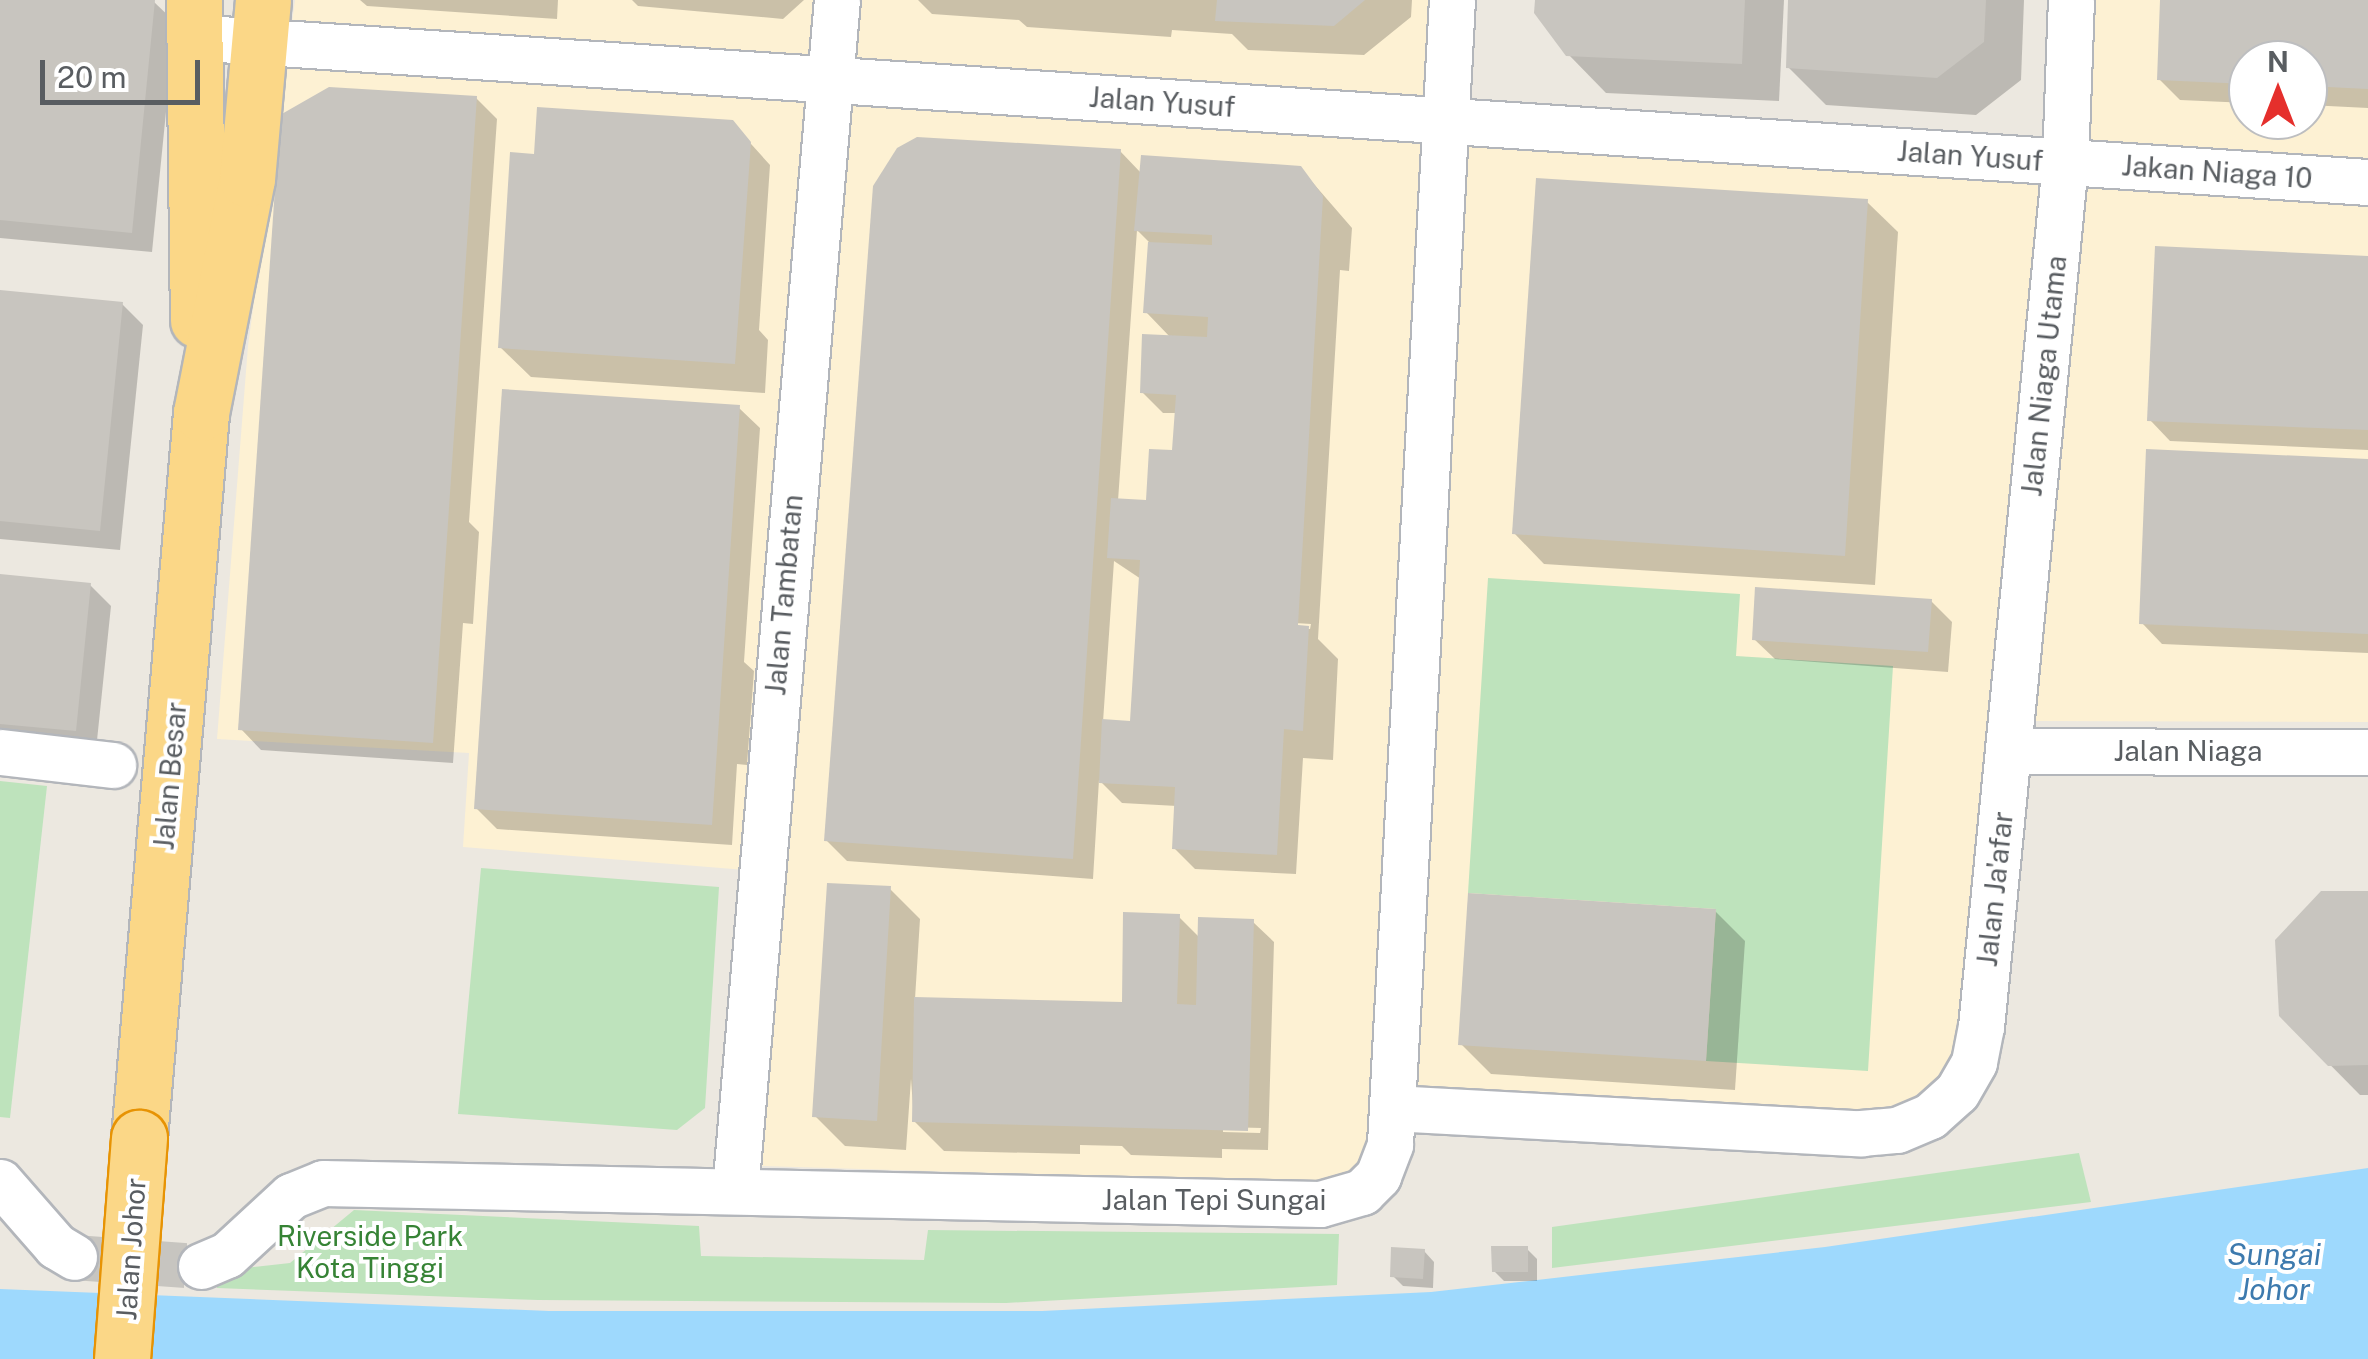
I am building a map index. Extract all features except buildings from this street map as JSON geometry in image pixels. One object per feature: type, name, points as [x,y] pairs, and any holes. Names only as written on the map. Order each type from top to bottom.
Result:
[{"type":"highway","name":"Jalan Besar","points":[[192,19],[202,413]]},
{"type":"highway","name":"Jalan Besar","points":[[139,1138],[202,413],[247,179],[261,21]]},
{"type":"highway","name":"Jalan Johor","points":[[122,1359],[139,1138]]},
{"type":"street","name":"Jalan Tambatan","points":[[734,1191],[837,0]]},
{"type":"street","points":[[1392,1108],[1442,120],[1452,0]]},
{"type":"street","name":"Jalan Niaga Utama","points":[[2008,751],[2065,162],[2072,0]]},
{"type":"street","name":"Jalan Yusuf","points":[[192,19],[261,21],[830,81],[2065,162]]},
{"type":"street","name":"Jakan Niaga 10","points":[[2065,162],[2368,182]]},
{"type":"street","name":"Jalan Ja'afar","points":[[1392,1108],[1861,1133],[1897,1130],[1930,1116],[1956,1092],[1974,1062],[1982,1027],[2008,751]]},
{"type":"street","name":"Jalan Niaga","points":[[2008,751],[2368,752]]},
{"type":"street","points":[[0,752],[113,765]]},
{"type":"street","name":"Jalan Tepi Sungai","points":[[202,1266],[227,1255],[291,1196],[324,1183],[1320,1204],[1362,1192],[1378,1176],[1390,1144],[1392,1108]]},
{"type":"street","points":[[0,1182],[56,1246],[74,1257]]},
{"type":"shaded area","points":[[295,0],[1467,0],[1464,99],[2047,139],[1965,1022],[1944,1079],[1885,1114],[1373,1086],[1368,1156],[1352,1176],[1328,1183],[758,1166],[781,873],[463,847],[469,753],[217,739],[248,346]]},
{"type":"shaded area","points":[[2094,0],[2368,0],[2368,722],[2035,721],[2088,136]]},
{"type":"green space","points":[[1488,578],[1740,594],[1736,656],[1893,666],[1868,1071],[1706,1061],[1716,909],[1468,893]]},
{"type":"green space","points":[[0,781],[47,786],[10,1118],[0,1117]]},
{"type":"green space","points":[[481,868],[719,887],[705,1108],[677,1130],[458,1114]]},
{"type":"green space","points":[[2079,1153],[2091,1202],[1552,1268],[1552,1227]]},
{"type":"green space","name":"Riverside Park Kota Tinggi","points":[[354,1210],[699,1226],[701,1256],[924,1260],[928,1230],[1339,1234],[1337,1285],[1006,1303],[538,1300],[217,1288],[217,1271],[290,1263]]},
{"type":"water","name":"Sungai Johor","points":[[2368,1168],[2368,1359],[0,1359],[0,1289],[549,1311],[1042,1311],[1431,1292],[1825,1247]]},
{"type":"tunnel","points":[[74,1257],[201,1266]]}]
